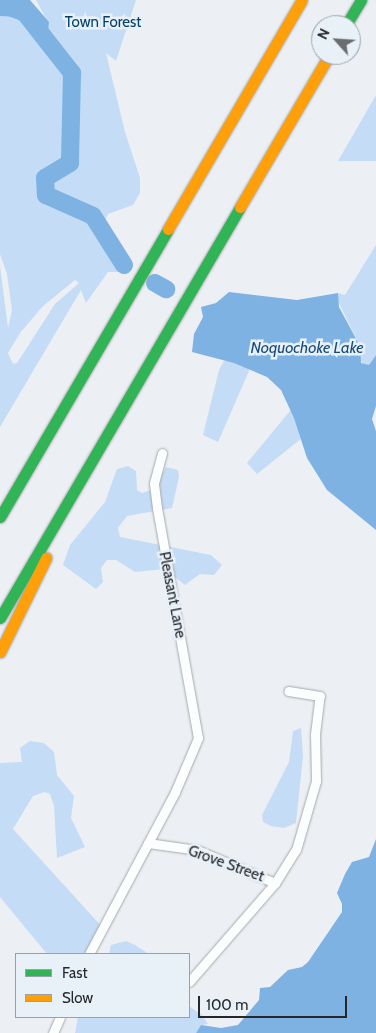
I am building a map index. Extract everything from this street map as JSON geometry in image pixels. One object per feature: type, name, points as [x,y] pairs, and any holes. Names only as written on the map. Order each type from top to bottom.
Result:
[{"type":"highway","points":[[0,517],[302,0]]},
{"type":"highway","points":[[352,15],[361,0]]},
{"type":"highway","points":[[0,618],[323,65]]},
{"type":"highway","points":[[0,652],[79,482]]},
{"type":"street","name":"Pleasant Lane","points":[[148,843],[188,766],[198,738],[156,508],[154,483],[162,453]]},
{"type":"street","points":[[190,981],[276,883],[296,850],[316,781],[315,734],[320,696],[288,691]]},
{"type":"street","points":[[90,953],[148,843]]},
{"type":"street","name":"Grove Street","points":[[148,843],[197,850],[276,883]]},
{"type":"street","points":[[53,1033],[60,1018]]},
{"type":"green space","name":"Town Forest","points":[[36,0],[136,0],[116,61],[106,53],[125,132],[140,178],[140,193],[133,205],[108,214],[103,224],[124,259],[124,268],[119,272],[108,272],[86,303],[81,290],[0,427],[0,266],[8,328],[12,310],[7,274],[0,254],[0,13],[21,21],[41,35],[49,24]],"holes":[[[75,280],[79,283],[55,304],[17,363],[13,364],[8,353],[20,333],[43,306]]]},
{"type":"green space","points":[[376,95],[376,161],[338,161]]},
{"type":"green space","points":[[376,245],[376,355],[369,365],[364,365],[360,360],[360,346],[337,299],[338,293],[345,295]]},
{"type":"green space","points":[[256,355],[218,442],[203,435],[219,370],[224,361]]},
{"type":"green space","points":[[294,406],[302,438],[257,474],[247,463]]},
{"type":"green space","points":[[128,466],[136,471],[137,490],[142,493],[154,489],[166,467],[178,470],[179,477],[172,508],[127,516],[118,528],[120,537],[211,555],[222,565],[214,575],[200,574],[185,585],[165,569],[135,572],[116,560],[107,560],[101,568],[103,582],[96,589],[63,565],[70,545],[105,502],[117,469]]},
{"type":"green space","points":[[301,728],[303,756],[296,823],[284,828],[271,826],[263,822],[262,815],[289,762],[293,731]]},
{"type":"green space","points":[[30,741],[44,743],[54,752],[57,775],[74,796],[71,818],[85,847],[57,858],[54,806],[50,794],[45,792],[33,796],[13,829],[103,928],[90,953],[46,953],[0,897],[0,763],[22,762],[20,748]]},
{"type":"green space","points":[[126,941],[147,953],[109,953],[111,945]]},
{"type":"green space","points":[[190,1007],[202,1015],[208,1024],[201,1025],[196,1033],[75,1033],[78,1018],[190,1018]]},
{"type":"water","points":[[0,0],[30,0],[49,22],[48,31],[41,35],[21,21],[0,13]]},
{"type":"water","name":"Noquochoke Lake","points":[[229,292],[297,300],[338,293],[339,307],[360,346],[361,363],[369,365],[376,355],[376,406],[372,419],[376,431],[376,530],[327,490],[307,458],[294,418],[281,390],[267,377],[234,363],[192,352],[194,334],[203,317],[201,307],[216,303]]},
{"type":"water","points":[[376,839],[376,1033],[196,1033],[201,1025],[221,1028],[238,1025],[259,1000],[260,988],[270,987],[288,970],[302,967],[308,962],[342,912],[342,904],[337,893],[345,874],[352,862],[369,857]]},
{"type":"waterway","points":[[0,7],[21,8],[72,73],[70,163],[45,178],[46,195],[93,216],[124,265]]},
{"type":"waterway","points":[[155,283],[166,289]]},
{"type":"traffic: fast","points":[[352,15],[361,0]]},
{"type":"traffic: fast","points":[[0,618],[240,207]]},
{"type":"traffic: fast","points":[[0,517],[168,229]]},
{"type":"traffic: slow","points":[[168,229],[302,0]]},
{"type":"traffic: slow","points":[[240,207],[323,65]]},
{"type":"traffic: slow","points":[[0,652],[46,558]]}]
